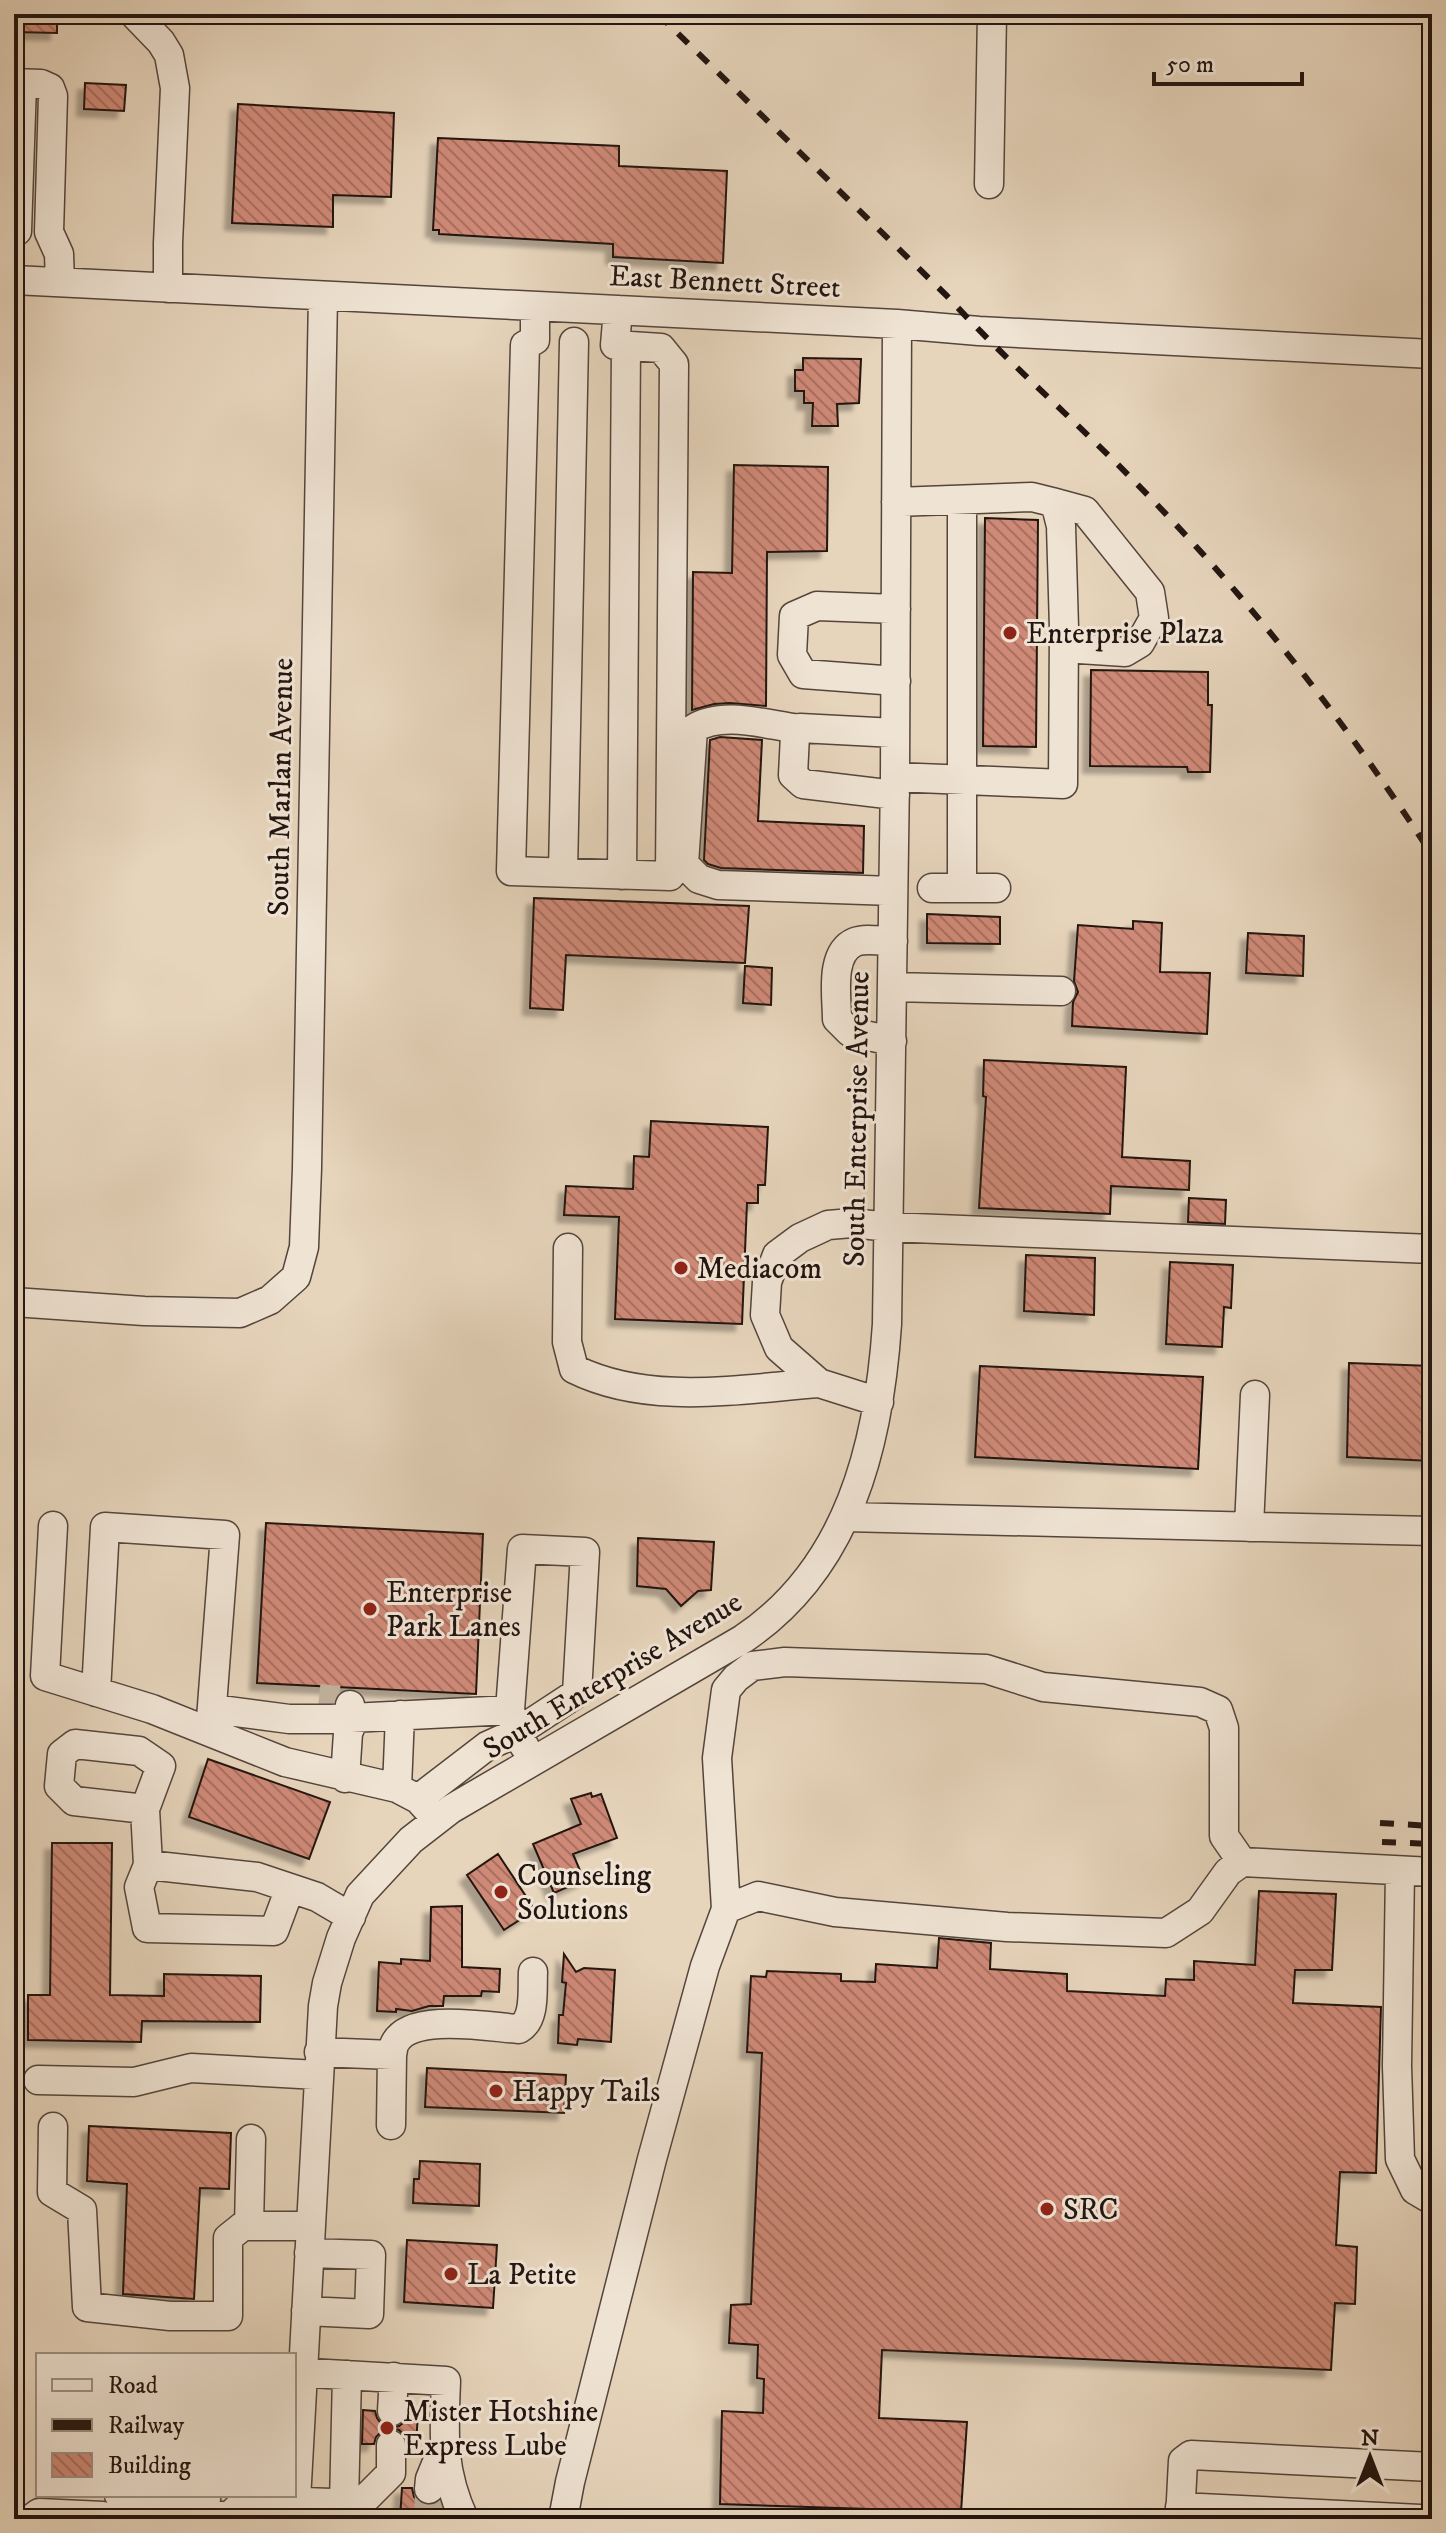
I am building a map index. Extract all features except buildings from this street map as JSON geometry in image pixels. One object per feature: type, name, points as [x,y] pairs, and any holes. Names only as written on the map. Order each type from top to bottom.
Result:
[{"type":"street","points":[[134,14],[169,55],[175,88],[168,288]]},
{"type":"street","points":[[989,184],[992,14]]},
{"type":"street","points":[[49,232],[15,231],[18,83],[41,84],[50,88],[53,96],[49,232],[59,254],[60,282]]},
{"type":"street","name":"East Bennett Street","points":[[14,280],[1432,354]]},
{"type":"street","name":"South Marlan Avenue","points":[[14,1302],[144,1311],[240,1313],[270,1300],[296,1277],[304,1247],[307,1168],[323,296]]},
{"type":"street","points":[[535,306],[535,340]]},
{"type":"street","points":[[618,310],[621,346],[622,875]]},
{"type":"street","name":"South Enterprise Avenue","points":[[296,2458],[298,2372],[306,2311],[323,2006],[341,1938],[360,1895],[392,1858],[417,1802],[534,1762],[761,1627],[778,1613],[809,1579],[835,1539],[867,1454],[879,1402],[887,1324],[895,786],[897,324]]},
{"type":"street","points":[[535,340],[661,348],[674,364],[670,876],[511,871],[525,345],[535,340]]},
{"type":"street","points":[[563,872],[574,342]]},
{"type":"street","points":[[896,502],[1032,497],[1085,511],[1150,592],[1154,618],[1140,643],[1125,652],[1064,648]]},
{"type":"street","points":[[962,500],[962,888]]},
{"type":"street","points":[[800,729],[795,735],[793,775],[803,784],[895,786],[961,780],[1063,784],[1061,526],[1052,502]]},
{"type":"street","points":[[896,609],[817,606],[794,616],[792,655],[803,674],[896,681]]},
{"type":"street","points":[[893,891],[718,885],[699,879],[684,864],[693,729],[705,722],[727,719],[800,729],[811,727],[895,733]]},
{"type":"street","points":[[932,888],[996,888]]},
{"type":"street","points":[[892,1041],[850,1032],[837,1019],[837,965],[847,947],[858,941],[893,941]]},
{"type":"street","points":[[892,987],[1061,991]]},
{"type":"street","points":[[819,1383],[779,1348],[765,1315],[767,1282],[777,1255],[800,1238],[828,1225],[852,1223],[1432,1249]]},
{"type":"street","points":[[568,1248],[567,1342],[574,1369],[599,1381],[676,1393],[819,1383],[879,1402]]},
{"type":"street","points":[[1249,1527],[1255,1395]]},
{"type":"street","points":[[845,1517],[1432,1531]]},
{"type":"street","points":[[53,1526],[45,1676],[152,1709],[211,1720],[289,1719],[337,1706]]},
{"type":"street","points":[[96,1692],[105,1527],[225,1535],[211,1720]]},
{"type":"street","points":[[417,1802],[513,1722],[577,1693],[585,1552],[522,1549],[513,1722],[534,1762]]},
{"type":"street","points":[[563,2519],[573,2468],[652,2159],[705,1966],[726,1909],[717,1758],[726,1690],[736,1678],[752,1666],[785,1662],[986,1669],[1043,1687],[1200,1702],[1218,1710],[1224,1728],[1224,1836],[1242,1862]]},
{"type":"street","points":[[285,1762],[289,1719],[297,1703],[400,1715],[513,1722]]},
{"type":"street","points":[[337,1706],[348,1733],[345,1778]]},
{"type":"street","points":[[400,1715],[417,1802]]},
{"type":"street","points":[[211,1720],[285,1762],[417,1802]]},
{"type":"street","points":[[145,1809],[148,1865],[139,1887],[147,1928],[274,1931],[290,1888]]},
{"type":"street","points":[[726,1909],[758,1896],[835,1912],[1007,1927],[1166,1933],[1200,1911],[1228,1872],[1242,1862],[1432,1872]]},
{"type":"street","points":[[148,1865],[257,1877],[317,1897],[351,1917]]},
{"type":"street","points":[[1400,1871],[1397,2066],[1400,2159],[1415,2190],[1432,2200]]},
{"type":"street","points":[[391,2125],[395,2041],[410,2029],[426,2023],[519,2029],[526,2025],[530,2015],[533,1972]]},
{"type":"street","points":[[38,2080],[134,2082],[191,2068],[318,2064],[392,2055]]},
{"type":"street","points":[[53,2127],[52,2192],[82,2210],[87,2307],[170,2316],[228,2316],[228,2238],[243,2226],[371,2255],[369,2314],[306,2311]]},
{"type":"street","points":[[249,2226],[251,2139]]},
{"type":"street","points":[[298,2372],[446,2381],[444,2445],[451,2491],[464,2519]]},
{"type":"street","points":[[347,2375],[354,2509]]},
{"type":"street","points":[[392,2411],[394,2377]]},
{"type":"street","points":[[31,2519],[39,2513],[123,2505],[295,2511],[354,2509],[391,2473],[391,2445]]},
{"type":"street","points":[[429,2489],[444,2445]]},
{"type":"street","points":[[1420,2519],[1180,2513],[1183,2461],[1191,2455],[1432,2467]]},
{"type":"street","points":[[172,2519],[176,2515],[230,2516],[245,2510]]},
{"type":"tunnel","points":[[319,1698],[339,1700]]},
{"type":"tunnel","points":[[428,2519],[429,2489]]},
{"type":"railway","points":[[658,14],[1178,527],[1294,662],[1365,757],[1432,855]]},
{"type":"railway","points":[[1380,1823],[1432,1826]]},
{"type":"railway","points":[[1382,1842],[1432,1844]]},
{"type":"place","name":"Enterprise Plaza","points":[[1010,633]]},
{"type":"place","name":"Mediacom","points":[[681,1268]]},
{"type":"place","name":"Enterprise Park Lanes","points":[[370,1609]]},
{"type":"place","name":"Counseling Solutions","points":[[501,1892]]},
{"type":"place","name":"Happy Tails","points":[[496,2091]]},
{"type":"place","name":"SRC","points":[[1047,2209]]},
{"type":"place","name":"La Petite","points":[[451,2274]]},
{"type":"place","name":"Mister Hotshine Express Lube","points":[[387,2428]]}]
